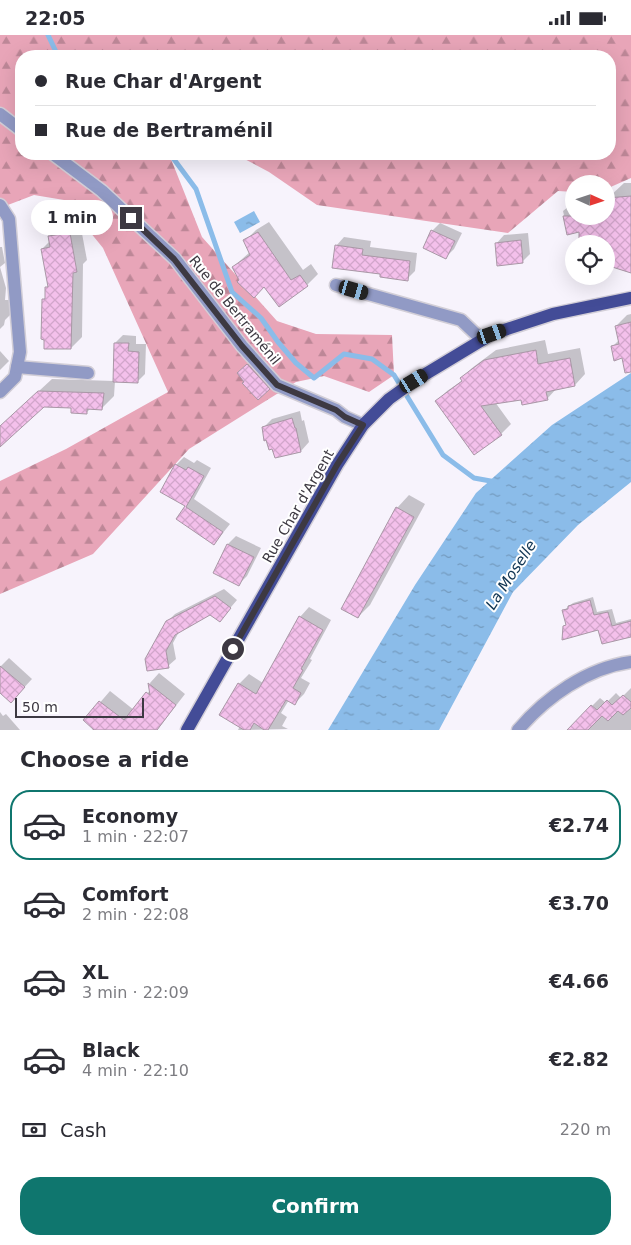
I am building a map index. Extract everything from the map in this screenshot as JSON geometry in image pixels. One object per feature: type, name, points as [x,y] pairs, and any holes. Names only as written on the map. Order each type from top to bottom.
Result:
[{"type":"main road","name":"Rue Char d'Argent","points":[[187,730],[337,465],[363,425],[389,399],[414,381],[492,334],[553,314],[631,298]]},
{"type":"street","points":[[0,114],[15,125]]},
{"type":"street","name":"Rue de Bertraménil","points":[[61,160],[102,191],[174,259],[242,346],[277,385],[336,410],[345,417],[363,425]]},
{"type":"street","points":[[0,205],[9,219],[20,352],[15,377],[0,392]]},
{"type":"street","points":[[336,285],[461,320],[482,340]]},
{"type":"street","points":[[17,367],[88,373]]},
{"type":"street","points":[[518,730],[542,705],[564,688],[595,672],[631,662]]},
{"type":"green space","points":[[0,35],[631,35],[631,178],[615,185],[615,175],[565,175],[565,191],[558,191],[508,233],[317,205],[269,172],[246,160],[616,160],[616,50],[15,50],[15,160],[171,160],[202,237],[277,321],[316,334],[392,335],[394,375],[369,392],[324,376],[296,382],[189,449],[93,554],[0,594],[0,481],[66,449],[168,392],[103,248],[64,200],[34,195],[0,208]]},
{"type":"water","points":[[254,211],[260,222],[240,233],[234,222]]},
{"type":"water","name":"La Moselle","points":[[631,373],[631,482],[578,525],[513,592],[439,730],[328,730],[415,585],[476,493],[552,425]]},
{"type":"building","points":[[631,196],[631,273],[615,268],[615,235],[579,235],[579,232],[567,235],[563,216],[565,216],[565,225],[615,225],[615,197]]},
{"type":"building","points":[[431,230],[455,241],[446,259],[423,248]]},
{"type":"building","points":[[258,232],[291,280],[300,275],[308,286],[279,307],[264,287],[254,298],[237,282],[239,280],[232,267],[250,255],[243,240]]},
{"type":"building","points":[[70,233],[77,272],[73,273],[71,349],[44,349],[44,340],[41,339],[42,299],[45,299],[45,287],[48,287],[41,249],[50,247],[48,236]]},
{"type":"building","points":[[521,240],[523,263],[497,266],[495,243]]},
{"type":"building","points":[[335,245],[363,249],[362,255],[410,261],[408,281],[380,277],[380,274],[332,268]]},
{"type":"building","points":[[631,322],[631,372],[625,373],[622,358],[614,361],[611,346],[619,344],[615,326]]},
{"type":"building","points":[[114,343],[129,343],[128,351],[139,352],[138,383],[113,382]]},
{"type":"building","points":[[536,350],[538,364],[570,358],[575,386],[546,392],[548,400],[522,405],[521,400],[481,406],[502,435],[474,455],[435,401],[462,381],[460,378],[484,360]]},
{"type":"building","points":[[247,364],[270,389],[258,400],[242,383],[244,382],[237,373]]},
{"type":"building","points":[[38,391],[104,393],[102,410],[87,409],[87,414],[71,413],[71,408],[44,407],[0,447],[0,426]]},
{"type":"building","points":[[292,418],[301,452],[275,458],[272,449],[269,450],[266,440],[264,441],[262,427]]},
{"type":"building","points":[[175,464],[186,470],[188,467],[204,476],[186,507],[223,532],[214,545],[176,519],[185,506],[160,492]]},
{"type":"building","points":[[396,507],[414,517],[358,618],[341,609]]},
{"type":"building","points":[[227,544],[254,557],[239,586],[213,573]]},
{"type":"building","points":[[215,596],[231,608],[220,622],[210,615],[175,635],[166,651],[169,668],[147,671],[145,659],[166,621]]},
{"type":"building","points":[[590,600],[594,615],[608,612],[612,626],[631,621],[631,637],[602,644],[598,630],[562,640],[563,626],[566,625],[562,610],[568,609],[568,606]]},
{"type":"building","points":[[299,616],[323,630],[301,669],[303,670],[293,688],[301,693],[295,705],[286,700],[268,730],[264,730],[254,723],[250,730],[244,730],[219,715],[238,683],[256,694]]},
{"type":"building","points":[[0,666],[25,687],[11,703],[0,693]]},
{"type":"building","points":[[148,683],[176,705],[157,730],[94,730],[83,720],[99,701],[124,720],[146,692],[150,695]]},
{"type":"building","points":[[623,695],[631,702],[631,708],[623,715],[618,711],[608,721],[602,716],[588,730],[567,730],[591,705],[597,710],[607,700],[612,705]]},
{"type":"waterway","points":[[48,35],[55,50]]},
{"type":"waterway","points":[[174,160],[196,189],[232,292],[261,318],[296,363],[314,378],[344,354],[372,359],[394,375],[443,455],[474,478],[496,482]]},
{"type":"route","points":[[131,218],[174,259],[242,346],[277,385],[336,410],[345,417],[363,425],[337,465],[233,649]]}]
